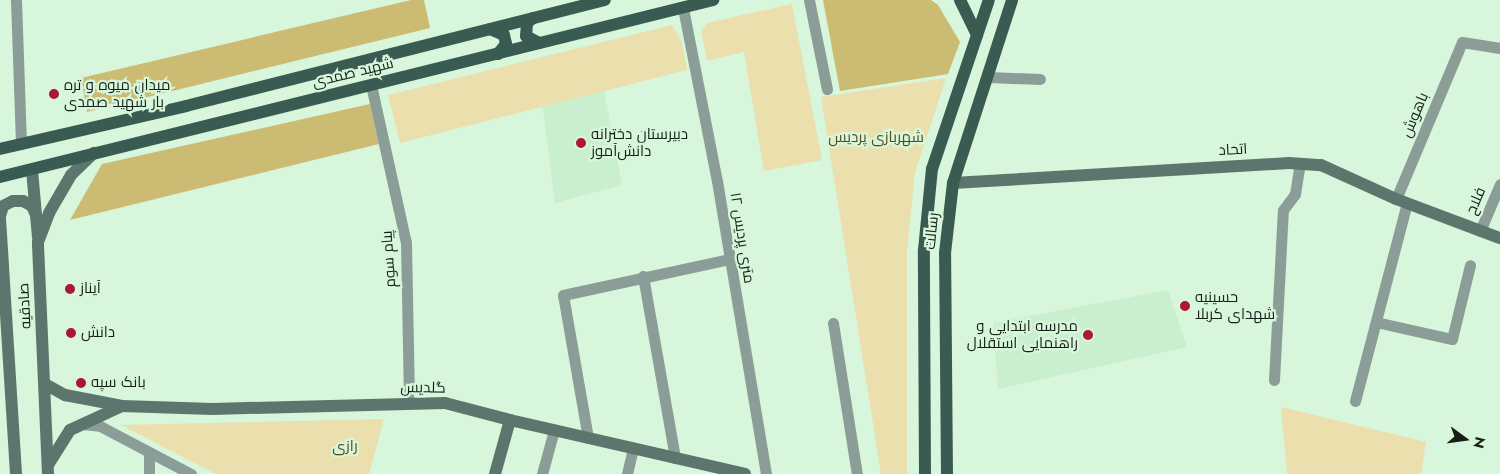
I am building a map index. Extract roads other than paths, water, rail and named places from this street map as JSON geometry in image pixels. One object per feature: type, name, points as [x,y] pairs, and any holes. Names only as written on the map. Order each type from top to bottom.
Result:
[{"type":"main road","name":"شهید صمدی","points":[[0,149],[186,106],[605,0]]},
{"type":"main road","name":"شهید صمدی","points":[[0,177],[713,0]]},
{"type":"main road","points":[[960,0],[977,35]]},
{"type":"main road","name":"رسالت","points":[[925,474],[924,250],[932,169],[989,0]]},
{"type":"main road","name":"رسالت","points":[[947,474],[945,253],[954,183],[1012,0]]},
{"type":"main road","points":[[533,18],[527,23],[526,36],[539,43]]},
{"type":"main road","points":[[489,29],[504,35],[506,44],[498,54]]},
{"type":"main road","name":"صادقیه","points":[[48,469],[46,384],[38,242],[49,213],[71,176],[94,153]]},
{"type":"main road","name":"اتحاد","points":[[954,183],[1300,164],[1321,165],[1401,200],[1500,238]]},
{"type":"main road","points":[[32,170],[38,242]]},
{"type":"main road","points":[[0,218],[3,206],[12,201],[23,201],[32,206],[37,217]]},
{"type":"main road","name":"صادقیه","points":[[0,218],[16,474]]},
{"type":"main road","name":"گلدیس","points":[[46,384],[65,395],[122,406],[212,409],[445,403],[675,458],[712,470],[745,474]]},
{"type":"main road","points":[[48,469],[70,430],[122,406]]},
{"type":"main road","points":[[495,474],[510,420]]},
{"type":"street","points":[[16,0],[21,144]]},
{"type":"street","points":[[809,0],[827,89]]},
{"type":"street","name":"۱۲ متری پردیس","points":[[683,8],[730,259],[766,474]]},
{"type":"street","name":"باهوش","points":[[1355,401],[1376,322],[1401,200],[1462,42],[1500,48]]},
{"type":"street","points":[[988,77],[1040,78]]},
{"type":"street","name":"پیام سوم","points":[[370,85],[406,242],[408,404]]},
{"type":"street","points":[[1274,380],[1283,210],[1295,194],[1300,164]]},
{"type":"street","name":"فلاح","points":[[1480,230],[1500,184]]},
{"type":"street","points":[[588,438],[563,295],[643,276],[730,259]]},
{"type":"street","points":[[1376,322],[1452,339],[1470,265]]},
{"type":"street","points":[[643,276],[675,458]]},
{"type":"street","points":[[832,323],[857,474]]},
{"type":"street","points":[[82,424],[100,426],[191,474]]},
{"type":"street","points":[[542,474],[554,430]]},
{"type":"street","points":[[627,474],[633,448]]},
{"type":"street","points":[[149,452],[149,474]]},
{"type":"place","name":"میدان میوه و تره بار شهید صمدی","points":[[54,94]]},
{"type":"place","name":"دبیرستان دخترانه دانش‌آموز","points":[[581,143]]},
{"type":"place","name":"آیناز","points":[[70,289]]},
{"type":"place","name":"حسینیه شهدای کربلا","points":[[1185,306]]},
{"type":"place","name":"دانش","points":[[71,333]]},
{"type":"place","name":"مدرسه ابتدایی و راهنمایی استقلال","points":[[1088,335]]},
{"type":"place","name":"بانک سپه","points":[[81,383]]},
{"type":"park label","name":"شهربازی پردیس","points":[[876,138]]},
{"type":"park label","name":"رازی","points":[[345,447]]}]
